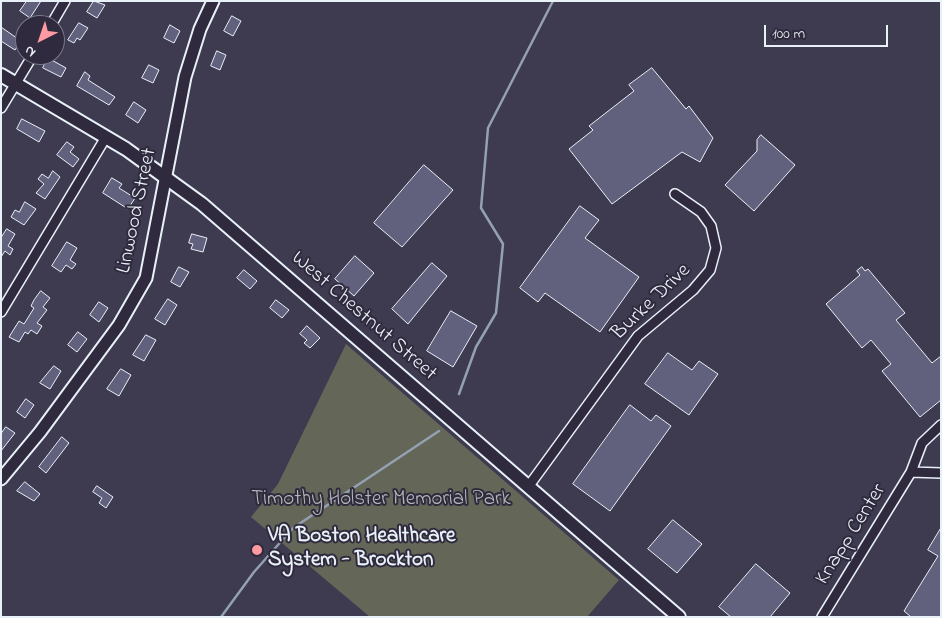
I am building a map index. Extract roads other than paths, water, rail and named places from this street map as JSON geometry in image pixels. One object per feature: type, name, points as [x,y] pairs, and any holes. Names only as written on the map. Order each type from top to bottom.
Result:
[{"type":"main road","name":"West Chestnut Street","points":[[1,74],[106,137],[164,176],[220,219],[679,617]]},
{"type":"street","points":[[57,15],[65,1]]},
{"type":"street","name":"Linwood Street","points":[[1,480],[40,432],[119,325],[146,278],[151,260],[164,176],[184,77],[200,29],[213,1]]},
{"type":"street","points":[[1,108],[27,65]]},
{"type":"street","points":[[1,312],[106,137]]},
{"type":"street","name":"Burke Drive","points":[[528,487],[638,336],[697,286],[710,270],[716,248],[711,226],[702,212],[675,194]]},
{"type":"street","name":"Knapp Center","points":[[822,617],[911,472],[922,443],[941,425]]},
{"type":"street","points":[[911,472],[941,472]]},
{"type":"waterway","points":[[459,394],[476,347],[496,313],[503,244],[481,208],[488,128],[553,1]]},
{"type":"waterway","points":[[221,617],[254,572],[293,528],[439,431]]},
{"type":"place","name":"VA Boston Healthcare System - Brockton","points":[[257,550]]},
{"type":"park label","name":"Timothy Holster Memorial Park","points":[[381,501]]}]
